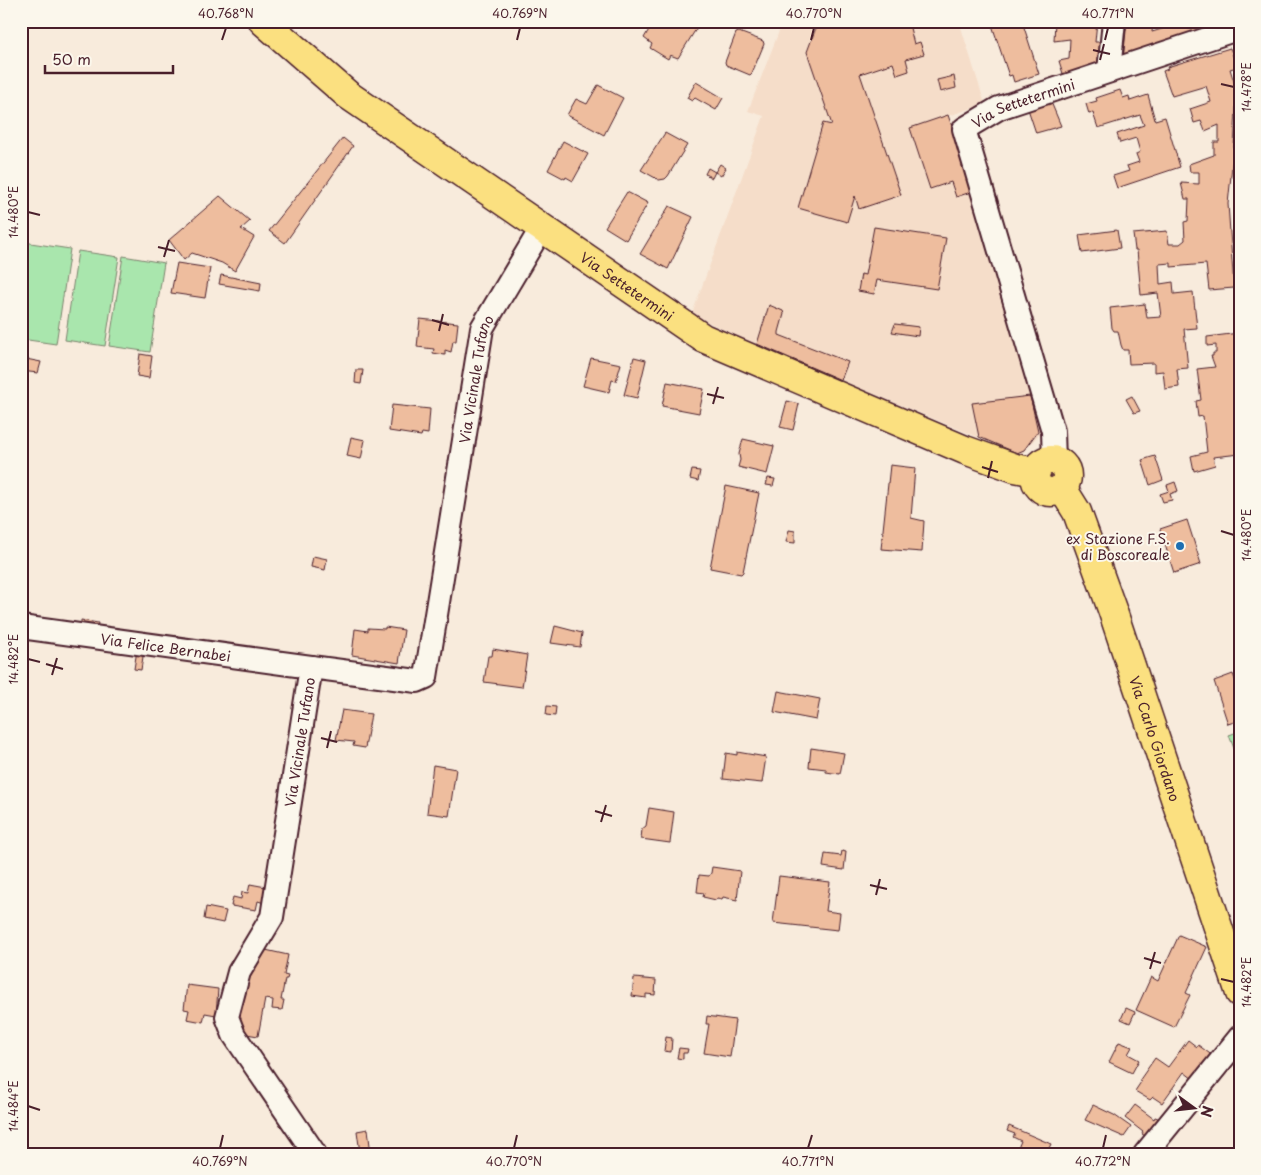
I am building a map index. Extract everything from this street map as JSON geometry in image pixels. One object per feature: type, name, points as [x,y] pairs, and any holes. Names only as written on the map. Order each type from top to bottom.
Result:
[{"type":"main road","name":"Via Settetermini","points":[[263,21],[348,95],[541,229],[703,338],[965,450],[1015,468],[1045,467]]},
{"type":"main road","name":"Via Carlo Giordano","points":[[1045,467],[1037,482],[1043,490],[1053,492],[1062,488],[1077,512],[1113,612],[1240,993]]},
{"type":"street","points":[[1109,71],[1114,21]]},
{"type":"street","name":"Via Settetermini","points":[[1045,467],[1053,430],[964,129],[999,108],[1240,28]]},
{"type":"street","name":"Via Vicinale Tufano","points":[[315,1154],[234,1035],[227,1016],[239,972],[272,917],[311,667],[417,681],[426,677],[482,328],[541,229]]},
{"type":"street","name":"Via Felice Bernabei","points":[[21,627],[311,667]]},
{"type":"street","points":[[1146,1154],[1240,1037]]},
{"type":"shaded area","points":[[783,21],[959,21],[985,104],[948,116],[974,191],[1041,432],[1021,455],[748,342],[692,314],[764,116],[748,111]]},
{"type":"green space","points":[[24,242],[70,249],[56,344],[21,339],[21,259]]},
{"type":"green space","points":[[78,251],[119,257],[105,346],[65,340]]},
{"type":"green space","points":[[123,256],[164,263],[150,352],[109,346]]},
{"type":"green space","points":[[1240,731],[1240,765],[1229,735]]},
{"type":"building","points":[[654,21],[701,21],[678,58],[670,55],[668,59],[650,48],[652,44],[644,38]]},
{"type":"building","points":[[829,21],[919,21],[920,24],[910,28],[914,44],[920,42],[924,54],[906,59],[909,71],[897,75],[893,63],[860,74],[901,195],[859,209],[855,196],[847,222],[798,208],[823,123],[832,125],[807,52],[817,25]]},
{"type":"building","points":[[993,21],[1022,21],[1039,74],[1014,82],[1012,75],[1009,76],[992,25],[994,25]]},
{"type":"building","points":[[1055,21],[1097,21],[1095,42],[1101,42],[1099,68],[1065,80],[1059,61],[1069,59],[1070,39],[1054,41]]},
{"type":"building","points":[[1127,21],[1153,21],[1152,32],[1188,21],[1240,21],[1123,60]]},
{"type":"building","points":[[739,32],[763,41],[764,44],[750,75],[726,65],[725,62],[736,33]]},
{"type":"building","points":[[1230,48],[1237,67],[1230,69],[1237,91],[1228,204],[1234,288],[1209,290],[1206,264],[1171,267],[1171,263],[1159,264],[1160,284],[1173,282],[1174,294],[1193,292],[1197,328],[1184,329],[1188,368],[1177,369],[1179,387],[1165,389],[1163,371],[1154,372],[1154,363],[1129,364],[1128,350],[1123,350],[1118,331],[1114,331],[1112,328],[1110,308],[1145,304],[1147,318],[1161,317],[1158,293],[1141,295],[1137,250],[1135,250],[1133,234],[1167,231],[1169,244],[1180,244],[1185,240],[1184,222],[1188,221],[1189,199],[1185,199],[1181,183],[1199,184],[1199,172],[1190,172],[1189,164],[1214,155],[1214,142],[1219,142],[1219,125],[1205,131],[1201,121],[1194,123],[1190,109],[1211,102],[1206,86],[1172,96],[1163,71],[1168,69],[1167,67]]},
{"type":"building","points":[[954,76],[956,88],[940,92],[937,80]]},
{"type":"building","points":[[696,82],[723,98],[716,110],[695,98],[692,101],[687,98]]},
{"type":"building","points":[[598,85],[623,98],[604,135],[567,115],[576,99],[587,104]]},
{"type":"building","points":[[1120,90],[1123,98],[1129,96],[1130,101],[1148,95],[1155,120],[1165,117],[1180,167],[1117,188],[1113,176],[1129,171],[1127,166],[1139,162],[1136,154],[1140,152],[1136,138],[1120,143],[1117,134],[1144,125],[1140,115],[1098,128],[1093,113],[1089,114],[1086,104],[1097,101],[1096,98]]},
{"type":"building","points":[[1051,102],[1061,126],[1036,133],[1028,109]]},
{"type":"building","points":[[948,115],[974,191],[956,197],[951,182],[930,189],[910,128]]},
{"type":"building","points":[[665,133],[687,145],[668,176],[665,179],[659,180],[641,170]]},
{"type":"building","points":[[343,138],[353,146],[285,243],[269,231]]},
{"type":"building","points":[[563,141],[588,154],[573,181],[548,170]]},
{"type":"building","points":[[720,164],[726,168],[721,176],[715,172]]},
{"type":"building","points":[[708,168],[715,172],[712,178],[705,174]]},
{"type":"building","points":[[627,192],[648,203],[626,240],[605,227]]},
{"type":"building","points":[[220,196],[250,221],[241,229],[254,237],[235,271],[222,263],[192,253],[184,260],[169,240]]},
{"type":"building","points":[[669,206],[693,217],[668,269],[640,254]]},
{"type":"building","points":[[874,227],[946,238],[937,289],[877,280],[874,294],[858,291],[861,274],[865,275]]},
{"type":"building","points":[[1117,230],[1120,248],[1082,253],[1079,235]]},
{"type":"building","points":[[177,263],[210,268],[205,298],[171,293]]},
{"type":"building","points":[[221,275],[261,283],[260,291],[219,284]]},
{"type":"building","points":[[769,305],[783,311],[784,314],[779,335],[848,362],[841,380],[757,344]]},
{"type":"building","points":[[420,319],[458,323],[456,341],[453,341],[451,352],[445,350],[445,355],[433,353],[434,349],[417,347]]},
{"type":"building","points":[[895,324],[919,327],[918,336],[892,332]]},
{"type":"building","points":[[1239,333],[1240,454],[1213,457],[1215,465],[1194,471],[1191,456],[1207,452],[1203,416],[1198,417],[1196,401],[1201,400],[1197,369],[1215,367],[1211,356],[1213,356],[1213,353],[1216,353],[1216,345],[1207,346],[1207,337]]},
{"type":"building","points":[[140,354],[152,356],[149,378],[137,376]]},
{"type":"building","points":[[634,357],[646,360],[637,398],[624,395]]},
{"type":"building","points":[[21,358],[41,362],[38,373],[21,371]]},
{"type":"building","points":[[591,358],[621,364],[616,381],[612,380],[609,392],[583,386]]},
{"type":"building","points":[[356,370],[363,370],[361,384],[355,383]]},
{"type":"building","points":[[667,382],[704,389],[699,413],[662,406]]},
{"type":"building","points":[[1030,396],[1038,431],[1024,450],[1017,453],[979,437],[972,403]]},
{"type":"building","points":[[1132,396],[1140,411],[1134,413],[1126,399]]},
{"type":"building","points":[[787,401],[799,404],[793,430],[780,427]]},
{"type":"building","points":[[392,405],[430,409],[428,434],[422,433],[421,436],[389,431]]},
{"type":"building","points":[[351,437],[365,440],[361,459],[347,456]]},
{"type":"building","points":[[743,439],[774,446],[767,474],[738,467]]},
{"type":"building","points":[[1155,456],[1163,480],[1150,485],[1142,460]]},
{"type":"building","points":[[890,465],[915,468],[911,518],[924,521],[922,552],[881,549]]},
{"type":"building","points":[[692,470],[700,471],[698,481],[690,479]]},
{"type":"building","points":[[768,478],[775,479],[773,486],[766,485]]},
{"type":"building","points":[[1175,482],[1178,491],[1170,494],[1172,500],[1163,502],[1160,494],[1169,491],[1167,485]]},
{"type":"building","points":[[726,486],[759,493],[743,572],[741,574],[710,568]]},
{"type":"building","name":"ex Stazione F.S. di Boscoreale","points":[[1187,520],[1201,564],[1174,573],[1160,529]]},
{"type":"building","points":[[789,530],[795,531],[795,543],[786,542]]},
{"type":"building","points":[[313,556],[327,559],[325,570],[311,567]]},
{"type":"building","points":[[81,620],[98,623],[96,634],[81,626]]},
{"type":"building","points":[[555,626],[582,633],[580,647],[551,643]]},
{"type":"building","points":[[385,627],[404,630],[399,663],[352,655],[355,629],[368,631],[368,628],[385,629]]},
{"type":"building","points":[[493,649],[527,655],[522,687],[484,682],[488,656],[492,656]]},
{"type":"building","points":[[137,650],[144,650],[141,670],[134,669]]},
{"type":"building","points":[[1233,674],[1240,694],[1240,720],[1228,724],[1214,681]]},
{"type":"building","points":[[778,691],[820,699],[816,720],[774,712]]},
{"type":"building","points":[[547,706],[556,707],[555,716],[546,715]]},
{"type":"building","points":[[342,710],[371,714],[365,748],[353,746],[354,742],[336,740]]},
{"type":"building","points":[[811,748],[844,753],[840,774],[826,772],[826,769],[809,767]]},
{"type":"building","points":[[737,752],[766,757],[762,783],[723,779],[726,753],[737,755]]},
{"type":"building","points":[[433,765],[456,769],[449,816],[427,813]]},
{"type":"building","points":[[649,808],[674,812],[670,843],[641,839],[642,829],[646,826]]},
{"type":"building","points":[[842,851],[846,852],[844,870],[823,867],[825,854],[841,856]]},
{"type":"building","points":[[712,867],[740,871],[737,900],[723,897],[716,900],[703,897],[704,893],[697,892],[699,875],[709,876]]},
{"type":"building","points":[[779,876],[830,882],[826,911],[840,913],[838,930],[773,923]]},
{"type":"building","points":[[250,884],[266,887],[264,903],[258,901],[256,910],[231,906],[233,897],[241,899],[242,892],[248,893]]},
{"type":"building","points":[[206,907],[226,911],[223,923],[204,919]]},
{"type":"building","points":[[1179,935],[1207,947],[1186,993],[1190,995],[1174,1027],[1136,1010],[1151,977],[1158,981]]},
{"type":"building","points":[[261,949],[288,955],[284,975],[288,976],[285,979],[281,1000],[284,1000],[282,1010],[272,1009],[273,1000],[265,999],[258,1036],[235,1032],[244,972],[253,973],[255,960]]},
{"type":"building","points":[[634,978],[656,980],[655,995],[646,994],[646,998],[632,996]]},
{"type":"building","points":[[187,985],[218,989],[216,1015],[205,1013],[203,1022],[187,1019],[189,1010],[184,1009]]},
{"type":"building","points":[[1126,1008],[1135,1012],[1130,1023],[1121,1019]]},
{"type":"building","points":[[707,1016],[735,1020],[730,1057],[704,1053],[709,1024],[706,1024]]},
{"type":"building","points":[[666,1037],[672,1038],[671,1052],[664,1051]]},
{"type":"building","points":[[1188,1040],[1213,1056],[1193,1079],[1184,1072],[1162,1103],[1153,1097],[1150,1100],[1135,1091],[1141,1082],[1139,1081],[1155,1058],[1168,1067]]},
{"type":"building","points":[[1119,1042],[1132,1047],[1128,1054],[1139,1060],[1132,1073],[1109,1062]]},
{"type":"building","points":[[679,1048],[688,1049],[687,1053],[683,1053],[683,1059],[677,1058]]},
{"type":"building","points":[[1093,1105],[1114,1115],[1131,1127],[1124,1137],[1085,1120]]},
{"type":"building","points":[[1135,1105],[1154,1119],[1155,1117],[1163,1120],[1147,1137],[1125,1118]]},
{"type":"building","points":[[1009,1126],[1051,1144],[1046,1154],[1030,1154],[1018,1148],[1021,1141],[1013,1137],[1015,1134],[1007,1131]]},
{"type":"building","points":[[368,1129],[371,1154],[355,1154],[360,1153],[357,1131]]},
{"type":"place","name":"ex Stazione F.S. di Boscoreale","points":[[1180,546]]}]
